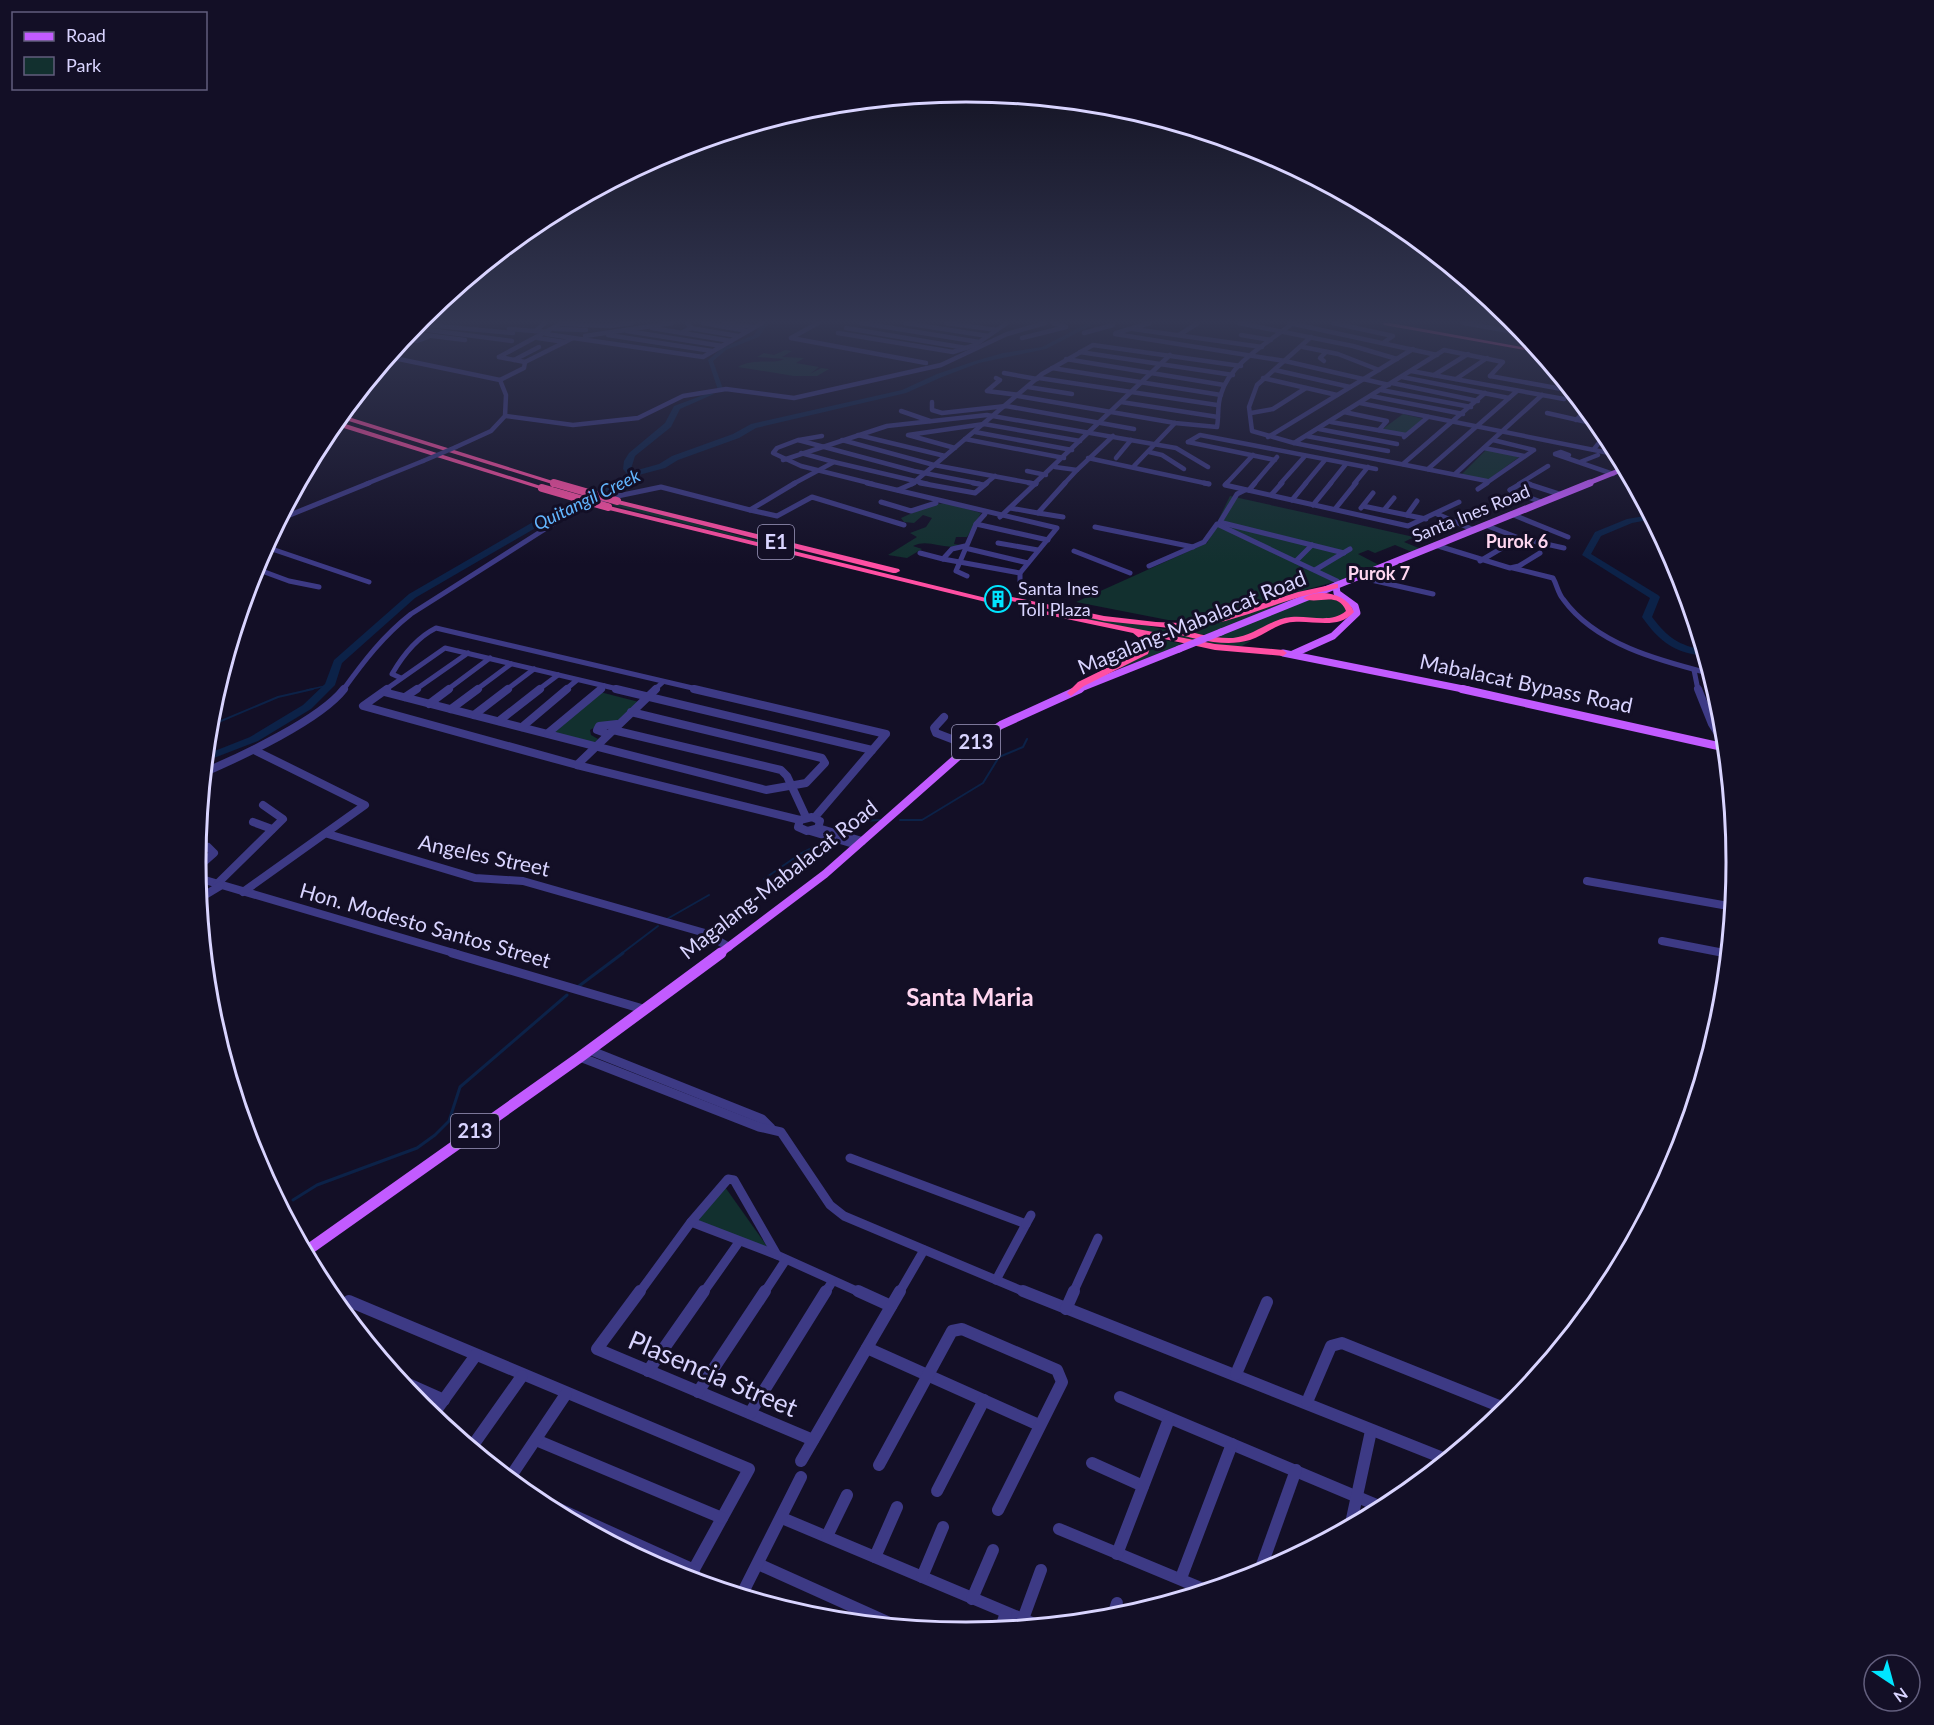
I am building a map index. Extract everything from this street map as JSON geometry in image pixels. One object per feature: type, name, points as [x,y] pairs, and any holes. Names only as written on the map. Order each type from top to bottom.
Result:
[{"type":"highway","name":"E1","points":[[345,426],[608,507],[993,598],[617,501],[350,419]]},
{"type":"highway","points":[[1121,620],[1164,625],[1203,623],[1337,584]]},
{"type":"highway","points":[[1288,654],[1228,648],[1128,630],[1004,601],[1121,620],[1206,637],[1236,640],[1252,637],[1289,619],[1334,620],[1347,616],[1350,612],[1347,604],[1337,599],[1319,596],[1306,598]]},
{"type":"highway","points":[[1228,648],[1245,645],[1285,623],[1336,623],[1353,618]]},
{"type":"highway","points":[[1071,693],[1082,684],[1145,652],[1149,646],[1147,639],[1128,630]]},
{"type":"main road","name":"213","points":[[1612,474],[1619,471]]},
{"type":"main road","name":"Santa Ines Road","points":[[1337,584],[1612,474]]},
{"type":"main road","name":"Magalang-Mabalacat Road","points":[[311,1248],[584,1054],[729,947],[825,874],[856,842],[970,746],[1001,725],[1071,693],[1337,584]]},
{"type":"main road","points":[[1288,654],[1336,634],[1353,618],[1357,609],[1337,593],[1337,584]]},
{"type":"main road","points":[[1288,654],[1324,636],[1340,625]]},
{"type":"main road","points":[[1313,645],[1311,650],[1318,658]]},
{"type":"main road","name":"Mabalacat Bypass Road","points":[[1288,654],[1318,658],[1718,746]]},
{"type":"street","points":[[291,515],[479,437],[499,425],[506,416],[507,404]]},
{"type":"street","points":[[506,416],[550,420],[573,425],[640,417],[668,404]]},
{"type":"street","points":[[932,404],[932,410],[942,413],[1006,406],[1134,429]]},
{"type":"street","points":[[906,491],[1009,404]]},
{"type":"street","points":[[1061,404],[1174,423],[1217,427],[1217,405],[1207,404]]},
{"type":"street","points":[[1000,517],[1055,467],[1118,404]]},
{"type":"street","points":[[1130,404],[1218,417]]},
{"type":"street","points":[[1250,404],[1250,430],[1269,437],[1487,481]]},
{"type":"street","points":[[1251,413],[1258,414],[1285,404]]},
{"type":"street","points":[[1269,437],[1323,404]]},
{"type":"street","points":[[1294,443],[1359,404]]},
{"type":"street","points":[[1362,404],[1607,452]]},
{"type":"street","points":[[1409,404],[1463,414]]},
{"type":"street","points":[[1453,404],[1472,407]]},
{"type":"street","points":[[1403,464],[1476,404]]},
{"type":"street","points":[[1428,469],[1503,404]]},
{"type":"street","points":[[1455,474],[1533,404]]},
{"type":"street","points":[[1558,404],[1548,413],[1586,422]]},
{"type":"street","points":[[900,411],[931,421]]},
{"type":"street","points":[[1344,412],[1387,421],[1379,430]]},
{"type":"street","points":[[783,460],[820,446],[892,425],[974,415],[993,416],[1156,444],[1183,451],[1209,467]]},
{"type":"street","points":[[1576,420],[1581,415]]},
{"type":"street","points":[[1378,459],[1428,417]]},
{"type":"street","points":[[1331,422],[1406,435]]},
{"type":"street","points":[[1134,466],[1174,423]]},
{"type":"street","points":[[955,448],[908,435],[984,424],[1080,441]]},
{"type":"street","points":[[1319,429],[1397,444]]},
{"type":"street","points":[[975,432],[1072,450]]},
{"type":"street","points":[[855,435],[945,456]]},
{"type":"street","points":[[1275,460],[1188,442],[1195,435],[1200,435],[1376,469]]},
{"type":"street","points":[[822,436],[798,440],[774,450],[774,455],[816,470],[906,491],[985,514],[1057,528],[1020,573],[1020,582]]},
{"type":"street","points":[[1038,513],[1088,458],[1113,436]]},
{"type":"street","points":[[1306,436],[1388,451]]},
{"type":"street","points":[[798,440],[925,473],[984,485]]},
{"type":"street","points":[[840,440],[934,465],[1036,484]]},
{"type":"street","points":[[965,440],[1064,458]]},
{"type":"street","points":[[1116,458],[1131,440]]},
{"type":"street","points":[[1478,489],[1534,450],[1493,440]]},
{"type":"street","points":[[1594,449],[1600,442]]},
{"type":"street","points":[[1484,448],[1524,456]]},
{"type":"street","points":[[1149,452],[1162,455],[1184,469]]},
{"type":"street","points":[[1220,522],[1237,494],[1247,490],[1283,452]]},
{"type":"street","points":[[1569,455],[1561,452],[1556,454],[1612,474]]},
{"type":"street","points":[[800,453],[915,482],[975,493]]},
{"type":"street","points":[[1252,455],[1224,484],[1408,526],[1459,502]]},
{"type":"street","points":[[1580,462],[1599,455]]},
{"type":"street","points":[[1271,495],[1305,456]]},
{"type":"street","points":[[1088,458],[1134,466],[1209,484]]},
{"type":"street","points":[[1292,500],[1325,460]]},
{"type":"street","points":[[750,510],[816,470],[834,462]]},
{"type":"street","points":[[1313,505],[1346,464]]},
{"type":"street","points":[[1540,502],[1510,490],[1548,466]]},
{"type":"street","points":[[1055,467],[1077,470]]},
{"type":"street","points":[[1335,509],[1368,467]]},
{"type":"street","points":[[1027,471],[1046,475]]},
{"type":"street","points":[[962,507],[995,476]]},
{"type":"street","points":[[1523,482],[1559,494]]},
{"type":"street","points":[[212,769],[255,750],[342,692],[376,645],[411,614],[567,515],[607,498],[661,487],[777,516],[812,497],[904,525]]},
{"type":"street","points":[[1357,514],[1372,493]]},
{"type":"street","points":[[1384,510],[1394,498]]},
{"type":"street","points":[[1407,515],[1417,501]]},
{"type":"street","points":[[880,502],[911,511],[923,505],[940,502]]},
{"type":"street","points":[[1363,506],[1426,519]]},
{"type":"street","points":[[1010,508],[1063,517]]},
{"type":"street","points":[[967,576],[957,572],[976,524],[985,514]]},
{"type":"street","points":[[1511,514],[1568,537]]},
{"type":"street","points":[[1435,515],[1472,531]]},
{"type":"street","points":[[1220,522],[1312,545],[1347,551],[1315,570]]},
{"type":"street","points":[[1220,522],[1315,570],[1337,584]]},
{"type":"street","points":[[976,524],[1048,540]]},
{"type":"street","points":[[1149,566],[1197,548],[1217,524],[1337,584]]},
{"type":"street","points":[[1485,525],[1519,538],[1564,548]]},
{"type":"street","points":[[1095,528],[1197,548]]},
{"type":"street","points":[[1480,561],[1519,538]]},
{"type":"street","points":[[998,543],[1038,550]]},
{"type":"street","points":[[1296,561],[1312,545]]},
{"type":"street","points":[[1435,545],[1480,561],[1553,578],[1564,602],[1579,616],[1615,640],[1649,656],[1703,672]]},
{"type":"street","points":[[943,559],[952,549],[965,547],[1028,563]]},
{"type":"street","points":[[274,550],[369,582]]},
{"type":"street","points":[[1074,551],[1130,573]]},
{"type":"street","points":[[920,553],[1020,573]]},
{"type":"street","points":[[1513,568],[1540,553]]},
{"type":"street","points":[[264,572],[289,581],[319,587]]},
{"type":"street","points":[[1358,577],[1433,594]]},
{"type":"street","points":[[401,678],[392,674],[402,657],[427,633],[436,628],[886,734],[815,817],[803,819],[577,765],[363,708],[443,648],[872,750]]},
{"type":"street","points":[[405,697],[468,653]]},
{"type":"street","points":[[429,704],[490,658]]},
{"type":"street","points":[[452,709],[511,664]]},
{"type":"street","points":[[474,715],[534,669]]},
{"type":"street","points":[[1694,670],[1693,679],[1706,714],[1716,730]]},
{"type":"street","points":[[499,721],[558,675]]},
{"type":"street","points":[[522,727],[577,680]]},
{"type":"street","points":[[577,765],[663,682]]},
{"type":"street","points":[[548,733],[604,686]]},
{"type":"street","points":[[384,692],[766,790],[810,781],[825,760],[631,712]]},
{"type":"street","points":[[944,717],[934,728],[936,734],[970,746]]},
{"type":"street","points":[[612,729],[781,770],[792,786],[803,819]]},
{"type":"street","points":[[243,892],[328,834],[365,805],[255,750]]},
{"type":"street","points":[[207,893],[218,885],[283,819],[262,805]]},
{"type":"street","points":[[814,829],[821,823],[815,817]]},
{"type":"street","points":[[803,819],[798,825],[800,829],[814,829],[856,842]]},
{"type":"street","points":[[253,822],[272,829]]},
{"type":"street","name":"Angeles Street","points":[[328,834],[475,878],[516,880],[542,886],[705,933],[729,947]]},
{"type":"street","points":[[206,860],[214,853],[208,847]]},
{"type":"street","name":"Hon. Modesto Santos Street","points":[[207,881],[643,1009]]},
{"type":"street","points":[[1587,881],[1726,906]]},
{"type":"street","points":[[1662,941],[1722,953]]},
{"type":"street","points":[[584,1054],[759,1127],[771,1128],[788,1138],[836,1212],[1066,1309],[1307,1402],[1371,1431],[1440,1457]]},
{"type":"street","points":[[850,1158],[1028,1220],[996,1280]]},
{"type":"street","points":[[781,1258],[732,1179],[724,1181],[691,1221],[891,1306]]},
{"type":"street","name":"Plasencia Street","points":[[691,1221],[597,1349],[813,1440]]},
{"type":"street","points":[[1066,1309],[1098,1238]]},
{"type":"street","points":[[648,1371],[739,1242]]},
{"type":"street","points":[[801,1461],[924,1250]]},
{"type":"street","points":[[698,1392],[781,1258]]},
{"type":"street","points":[[750,1413],[832,1282]]},
{"type":"street","points":[[348,1303],[350,1301],[522,1376],[749,1469],[693,1571]]},
{"type":"street","points":[[1236,1374],[1267,1302]]},
{"type":"street","points":[[879,1465],[956,1328],[1057,1370],[1062,1382],[998,1510]]},
{"type":"street","points":[[1307,1402],[1331,1346],[1335,1343],[1342,1343],[1499,1406]]},
{"type":"street","points":[[867,1348],[1039,1425]]},
{"type":"street","points":[[438,1408],[476,1355]]},
{"type":"street","points":[[475,1442],[522,1376]]},
{"type":"street","points":[[418,1389],[444,1400]]},
{"type":"street","points":[[513,1473],[566,1394]]},
{"type":"street","points":[[1120,1397],[1374,1505]]},
{"type":"street","points":[[938,1491],[984,1400]]},
{"type":"street","points":[[1116,1554],[1169,1419]]},
{"type":"street","points":[[1352,1518],[1371,1431]]},
{"type":"street","points":[[536,1440],[722,1518]]},
{"type":"street","points":[[1181,1578],[1232,1444]]},
{"type":"street","points":[[1092,1463],[1143,1486]]},
{"type":"street","points":[[1263,1563],[1296,1470]]},
{"type":"street","points":[[745,1589],[801,1477]]},
{"type":"street","points":[[827,1536],[847,1495]]},
{"type":"street","points":[[875,1557],[897,1507]]},
{"type":"street","points":[[782,1518],[1023,1619],[1041,1570]]},
{"type":"street","points":[[922,1577],[943,1527]]},
{"type":"street","points":[[1059,1529],[1199,1587]]},
{"type":"street","points":[[972,1599],[993,1550]]},
{"type":"street","points":[[758,1564],[875,1617]]},
{"type":"street","points":[[1115,1608],[1117,1603]]},
{"type":"street","points":[[1003,1622],[1006,1613]]},
{"type":"green space","points":[[1403,414],[1424,419],[1404,436],[1380,431]]},
{"type":"green space","points":[[1487,449],[1519,457],[1485,482],[1459,477]]},
{"type":"green space","points":[[1230,496],[1414,537],[1404,542],[1421,549],[1412,552],[1395,545],[1375,553],[1368,550],[1358,554],[1379,565],[1341,580],[1196,621],[1168,620],[1076,602],[1207,543]]},
{"type":"green space","points":[[617,502],[820,558],[612,505]]},
{"type":"green space","points":[[946,503],[981,513],[967,537],[956,537],[954,544],[960,545],[948,547],[925,543],[913,546],[922,549],[907,558],[888,555],[917,537],[910,533],[926,527],[932,518],[923,515],[914,523],[904,522],[901,518],[930,505]]},
{"type":"green space","points":[[1317,591],[1205,635],[1160,626],[1197,625]]},
{"type":"green space","points":[[1310,599],[1336,600],[1346,606],[1346,614],[1329,619],[1288,617],[1250,636],[1229,639],[1214,637]]},
{"type":"green space","points":[[1074,614],[1104,617],[1233,643],[1251,641],[1242,646],[1227,646],[1086,620]]},
{"type":"green space","points":[[1150,637],[1183,644],[1119,667],[1146,652],[1150,648]]},
{"type":"green space","points":[[600,692],[639,702],[614,724],[599,725],[590,730],[591,735],[598,739],[590,747],[554,733]]},
{"type":"green space","points":[[725,1187],[769,1249],[697,1220]]},
{"type":"waterway","points":[[632,474],[627,469],[631,455],[668,425],[677,408],[688,404]]},
{"type":"waterway","name":"Quitangil Creek","points":[[632,474],[662,466],[675,458],[736,436],[754,426],[853,404]]},
{"type":"waterway","name":"Quitangil Creek","points":[[214,755],[254,739],[307,707],[330,685],[337,662],[412,596],[555,513],[614,486],[632,474]]},
{"type":"waterway","points":[[1645,518],[1630,521],[1598,534],[1586,555],[1655,597],[1647,617],[1665,639],[1677,647],[1697,651]]},
{"type":"waterway","points":[[307,690],[330,685]]},
{"type":"waterway","points":[[220,721],[278,697],[313,689]]},
{"type":"waterway","points":[[900,820],[922,820],[983,783],[999,757],[1023,747],[1027,739]]},
{"type":"waterway","points":[[847,830],[864,821],[880,820]]},
{"type":"waterway","points":[[764,879],[800,854],[822,843]]},
{"type":"waterway","points":[[667,919],[709,895]]},
{"type":"waterway","points":[[621,954],[658,926]]},
{"type":"waterway","points":[[579,986],[623,953]]},
{"type":"waterway","points":[[293,1200],[317,1185],[417,1148],[435,1135],[449,1121],[460,1087],[567,995]]},
{"type":"tunnel","points":[[990,601],[1001,604]]},
{"type":"place","name":"Santa Ines Toll Plaza","points":[[998,599]]},
{"type":"district","name":"Purok 6","points":[[1517,542]]},
{"type":"district","name":"Purok 7","points":[[1379,574]]},
{"type":"district","name":"Santa Maria","points":[[970,998]]}]
